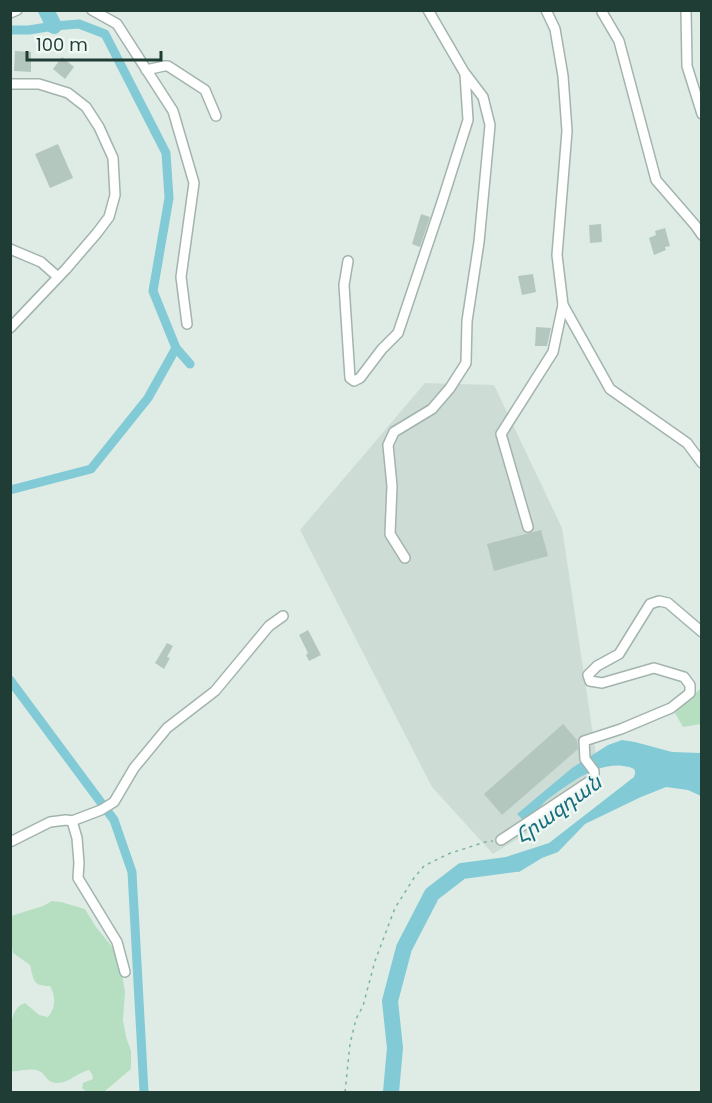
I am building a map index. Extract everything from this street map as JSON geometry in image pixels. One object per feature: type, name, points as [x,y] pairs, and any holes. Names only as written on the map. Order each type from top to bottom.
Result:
[{"type":"street","points":[[10,13],[18,10]]},
{"type":"street","points":[[93,10],[117,24],[173,111],[194,183],[180,277],[187,324]]},
{"type":"street","points":[[405,558],[390,534],[392,486],[388,445],[394,432],[432,409],[450,388],[466,363],[467,321],[479,242],[490,124],[483,97],[464,72],[428,10]]},
{"type":"street","points":[[528,527],[501,434],[553,352],[562,305],[557,255],[567,131],[563,76],[555,29],[546,10]]},
{"type":"street","points":[[686,10],[687,66],[702,114]]},
{"type":"street","points":[[602,11],[619,41],[656,180],[702,235]]},
{"type":"street","points":[[146,70],[168,66],[201,87],[208,93],[216,116]]},
{"type":"street","points":[[348,261],[344,285],[350,378],[354,381],[360,378],[382,349],[398,333],[468,120],[464,72]]},
{"type":"street","points":[[10,84],[39,84],[68,93],[87,107],[113,158],[115,195],[109,217],[98,233],[10,328]]},
{"type":"street","points":[[10,249],[41,262],[58,277]]},
{"type":"street","points":[[562,305],[610,389],[687,443],[702,463]]},
{"type":"street","points":[[501,840],[593,779],[594,771],[585,759],[584,741],[665,711],[690,693],[690,685],[684,677],[654,668],[602,683],[590,681],[588,675],[597,666],[619,654],[650,604],[659,601],[668,603],[702,632]]},
{"type":"street","points":[[10,842],[50,822],[72,821],[100,810],[114,801],[135,768],[167,728],[215,692],[269,626],[283,616]]},
{"type":"street","points":[[72,821],[77,838],[78,878],[117,942],[125,972]]},
{"type":"path","points":[[345,1092],[350,1044],[356,1019],[363,1006],[375,961],[395,908],[424,866],[464,848],[501,840]]},
{"type":"shaded area","points":[[425,383],[494,385],[562,528],[601,788],[493,854],[432,787],[300,530]]},
{"type":"green space","points":[[701,688],[701,724],[683,727],[675,713]]},
{"type":"green space","points":[[52,901],[85,909],[119,957],[125,992],[123,1020],[131,1051],[131,1069],[105,1091],[87,1092],[82,1088],[83,1083],[93,1079],[89,1070],[58,1083],[51,1082],[42,1072],[36,1070],[11,1071],[11,1023],[18,1007],[25,1003],[39,1015],[48,1017],[54,1002],[50,986],[37,983],[33,978],[30,965],[13,953],[11,916]]},
{"type":"water","name":"Հրազդան","points":[[622,740],[672,752],[701,753],[701,796],[688,790],[666,787],[585,824],[558,852],[542,858],[519,872],[494,868],[503,858],[549,843],[634,777],[635,770],[629,767],[618,765],[596,769],[566,786],[530,815],[522,819],[517,814],[572,768],[608,745]]},
{"type":"building","points":[[15,51],[31,52],[31,72],[14,71]]},
{"type":"building","points":[[62,57],[74,67],[65,79],[53,69]]},
{"type":"building","points":[[58,144],[73,178],[50,188],[35,154]]},
{"type":"building","points":[[421,214],[430,217],[420,247],[412,244]]},
{"type":"building","points":[[601,224],[602,242],[590,243],[589,225]]},
{"type":"building","points":[[665,228],[670,246],[654,255],[649,238],[656,235],[655,231]]},
{"type":"building","points":[[533,274],[536,292],[522,295],[518,276]]},
{"type":"building","points":[[536,327],[551,328],[547,346],[535,346]]},
{"type":"building","points":[[541,530],[548,556],[494,571],[487,544]]},
{"type":"building","points":[[308,630],[321,655],[309,661],[306,655],[308,653],[299,635]]},
{"type":"building","points":[[167,643],[173,646],[164,669],[155,663]]},
{"type":"building","points":[[563,724],[577,740],[578,749],[502,815],[484,794]]},
{"type":"waterway","points":[[46,10],[54,26]]},
{"type":"waterway","points":[[10,30],[79,24],[105,34],[166,153],[169,198],[153,291],[176,348],[190,364]]},
{"type":"waterway","points":[[10,490],[91,469],[148,398],[176,348]]},
{"type":"waterway","points":[[10,680],[114,820],[132,872],[144,1092]]},
{"type":"waterway","name":"Հրազդան","points":[[391,1092],[395,1048],[390,1001],[404,948],[432,894],[462,871],[515,864]]}]
